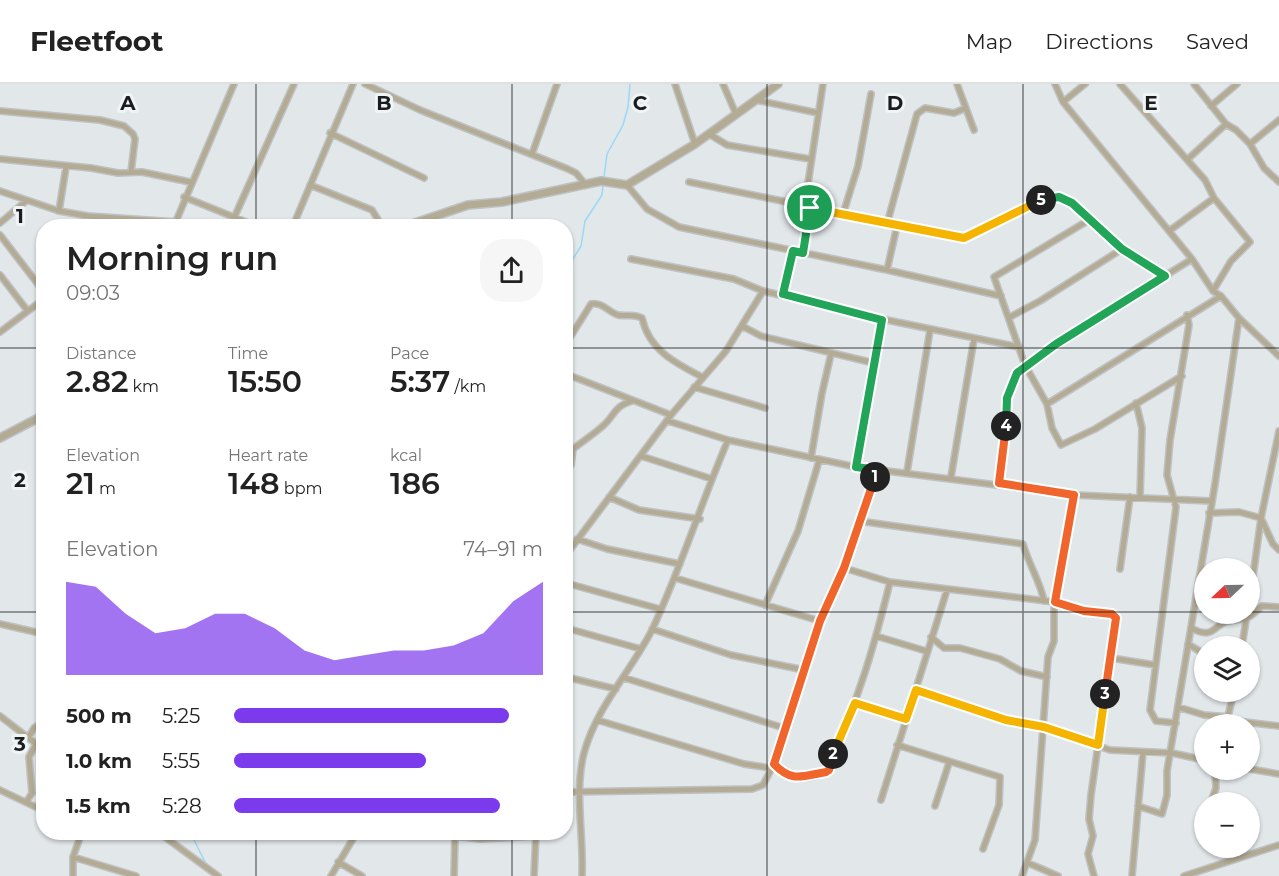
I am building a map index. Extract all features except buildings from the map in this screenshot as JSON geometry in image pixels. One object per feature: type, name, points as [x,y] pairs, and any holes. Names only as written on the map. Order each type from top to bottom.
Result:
[{"type":"street","points":[[177,219],[190,182],[234,84]]},
{"type":"street","points":[[184,197],[234,218],[294,84]]},
{"type":"street","points":[[296,219],[330,133],[353,84]]},
{"type":"street","points":[[365,84],[420,110],[576,173],[586,185]]},
{"type":"street","points":[[532,154],[557,84]]},
{"type":"street","points":[[675,84],[695,144]]},
{"type":"street","points":[[723,84],[736,114]]},
{"type":"street","points":[[427,219],[468,205],[502,202],[601,181],[627,185],[695,144],[778,84]]},
{"type":"street","points":[[803,253],[810,208],[807,190],[810,159],[823,84]]},
{"type":"street","points":[[957,84],[974,130]]},
{"type":"street","points":[[1055,84],[1063,102],[1192,259],[1213,291],[1221,296],[1239,318],[1279,356]]},
{"type":"street","points":[[1063,102],[1085,84]]},
{"type":"street","points":[[1120,84],[1188,159],[1205,180],[1214,198],[1250,242],[1231,261],[1213,291]]},
{"type":"street","points":[[1194,84],[1226,124],[1250,144],[1264,168],[1279,182]]},
{"type":"street","points":[[1211,106],[1237,84]]},
{"type":"street","points":[[843,214],[858,166],[871,94]]},
{"type":"street","points":[[756,100],[818,114]]},
{"type":"street","points":[[887,224],[917,114],[925,108],[954,113],[966,108]]},
{"type":"street","points":[[0,111],[100,120],[124,126],[134,134],[135,139],[131,172]]},
{"type":"street","points":[[1250,144],[1279,120]]},
{"type":"street","points":[[1188,159],[1226,124]]},
{"type":"street","points":[[330,133],[424,178]]},
{"type":"street","points":[[709,134],[727,145],[810,159]]},
{"type":"street","points":[[0,159],[118,173],[131,172],[190,182]]},
{"type":"street","points":[[59,211],[66,167]]},
{"type":"street","points":[[689,182],[964,238],[981,227],[1047,198],[1059,197],[1072,203],[1122,249],[1165,276]]},
{"type":"street","points":[[310,185],[372,210],[378,219]]},
{"type":"street","points":[[627,185],[639,202],[666,222],[679,227],[1001,296]]},
{"type":"street","points":[[0,191],[59,211],[130,219]]},
{"type":"street","points":[[1169,231],[1214,198]]},
{"type":"street","points":[[0,223],[26,201]]},
{"type":"street","points":[[1089,220],[994,277],[1010,317],[1025,365],[1047,404],[1052,428],[1061,445],[1095,429],[1182,376]]},
{"type":"street","points":[[887,270],[897,226]]},
{"type":"street","points":[[0,236],[36,282]]},
{"type":"street","points":[[1010,317],[1040,301],[1122,249]]},
{"type":"street","points":[[783,294],[793,251]]},
{"type":"street","points":[[631,259],[734,279],[763,291],[783,294],[882,320],[1019,347]]},
{"type":"street","points":[[999,483],[1007,398],[1017,373],[1025,365],[1192,259]]},
{"type":"street","points":[[0,274],[27,310]]},
{"type":"street","points":[[573,545],[694,387],[726,351],[763,291]]},
{"type":"street","points":[[1047,404],[1221,296]]},
{"type":"street","points":[[573,333],[591,304],[598,303],[618,315],[634,314],[642,318],[645,332],[666,358],[702,377]]},
{"type":"street","points":[[0,332],[36,304]]},
{"type":"street","points":[[1176,723],[1156,721],[1152,717],[1155,665],[1175,501],[1168,466],[1189,325],[1187,315]]},
{"type":"street","points":[[1138,806],[1162,814],[1239,318]]},
{"type":"street","points":[[856,467],[882,320]]},
{"type":"street","points":[[742,326],[761,336],[874,363]]},
{"type":"street","points":[[907,472],[930,330]]},
{"type":"street","points":[[951,477],[974,339]]},
{"type":"street","points":[[811,458],[831,354]]},
{"type":"street","points":[[573,377],[728,440],[819,461],[999,483],[1074,495],[1211,501]]},
{"type":"street","points":[[694,387],[765,408]]},
{"type":"street","points":[[573,449],[606,423],[611,413],[621,404],[633,400]]},
{"type":"street","points":[[1136,403],[1142,428],[1140,497]]},
{"type":"street","points":[[0,438],[36,419]]},
{"type":"street","points":[[1256,558],[1261,518],[1279,431]]},
{"type":"street","points":[[582,876],[581,792],[584,754],[597,720],[625,678],[652,629],[700,519],[712,479],[728,440]]},
{"type":"street","points":[[641,456],[712,479]]},
{"type":"street","points":[[765,605],[798,531],[819,461]]},
{"type":"street","points":[[573,792],[753,789],[763,784],[772,766],[820,621],[844,568],[878,470]]},
{"type":"street","points":[[1022,876],[1035,840],[1048,657],[1054,641],[1055,602],[1074,495]]},
{"type":"street","points":[[609,497],[639,510],[700,519]]},
{"type":"street","points":[[1120,569],[1130,497]]},
{"type":"street","points":[[1209,513],[1239,512],[1261,518]]},
{"type":"street","points":[[1261,518],[1269,537],[1279,550]]},
{"type":"street","points":[[859,521],[1023,544],[1031,571],[1041,585],[1044,601]]},
{"type":"street","points":[[577,539],[607,549],[680,564]]},
{"type":"street","points":[[844,568],[890,582],[1055,602],[1084,611],[1112,614],[1116,618],[1089,819],[1093,837],[1088,854],[1094,876]]},
{"type":"street","points":[[675,578],[820,621]]},
{"type":"street","points":[[597,720],[744,764],[772,766],[789,777],[797,778],[829,770],[830,760],[855,703],[890,582]]},
{"type":"street","points":[[573,585],[660,609]]},
{"type":"street","points":[[880,800],[916,690],[930,637],[947,590]]},
{"type":"street","points":[[1260,607],[1279,607]]},
{"type":"street","points":[[0,624],[36,633]]},
{"type":"street","points":[[1191,628],[1202,634],[1224,624]]},
{"type":"street","points":[[652,629],[731,655],[804,670]]},
{"type":"street","points":[[573,630],[641,649]]},
{"type":"street","points":[[876,636],[926,651]]},
{"type":"street","points":[[930,637],[944,648],[960,648],[1000,659],[1021,671],[1047,677]]},
{"type":"street","points":[[1188,644],[1194,648]]},
{"type":"street","points":[[1111,658],[1155,665]]},
{"type":"street","points":[[625,678],[784,728]]},
{"type":"street","points":[[573,679],[616,689]]},
{"type":"street","points":[[916,690],[1006,720],[1044,727],[1120,752],[1172,753],[1194,758]]},
{"type":"street","points":[[855,703],[906,719]]},
{"type":"street","points":[[1178,707],[1201,714]]},
{"type":"street","points":[[0,716],[36,744],[29,757],[32,793],[27,801]]},
{"type":"street","points":[[1260,724],[1279,726]]},
{"type":"street","points":[[28,738],[36,727]]},
{"type":"street","points":[[897,745],[1000,777],[999,805],[983,849]]},
{"type":"street","points":[[1132,876],[1143,752]]},
{"type":"street","points":[[935,806],[949,763]]},
{"type":"street","points":[[1260,771],[1279,774]]},
{"type":"street","points":[[0,790],[36,806]]},
{"type":"street","points":[[73,876],[73,857],[79,840]]},
{"type":"street","points":[[169,840],[216,875]]},
{"type":"street","points":[[331,876],[351,840]]},
{"type":"street","points":[[454,876],[455,840]]},
{"type":"street","points":[[534,876],[536,840]]},
{"type":"street","points":[[1184,876],[1279,845]]},
{"type":"street","points":[[73,857],[136,876]]},
{"type":"street","points":[[338,862],[362,876]]},
{"type":"street","points":[[1028,863],[1058,876]]},
{"type":"waterway","points":[[604,177],[607,154],[623,125],[628,107],[630,84]]},
{"type":"waterway","points":[[573,259],[581,246],[585,221],[602,195],[603,185]]},
{"type":"waterway","points":[[194,840],[206,864]]},
{"type":"route","points":[[1059,197],[1072,203],[1122,249],[1165,276],[1025,365],[1011,382],[1007,398],[1006,430],[999,483],[1074,495],[1055,602],[1084,611],[1112,614],[1116,618],[1116,631],[1098,745],[1044,727],[1006,720],[916,690],[906,719],[855,703],[830,760],[829,770],[826,772],[797,778],[789,777],[774,764],[820,621],[844,568],[878,470],[856,467],[882,320],[783,294],[793,251],[803,253],[810,208],[964,238],[981,227],[1047,198],[1059,197]]}]
